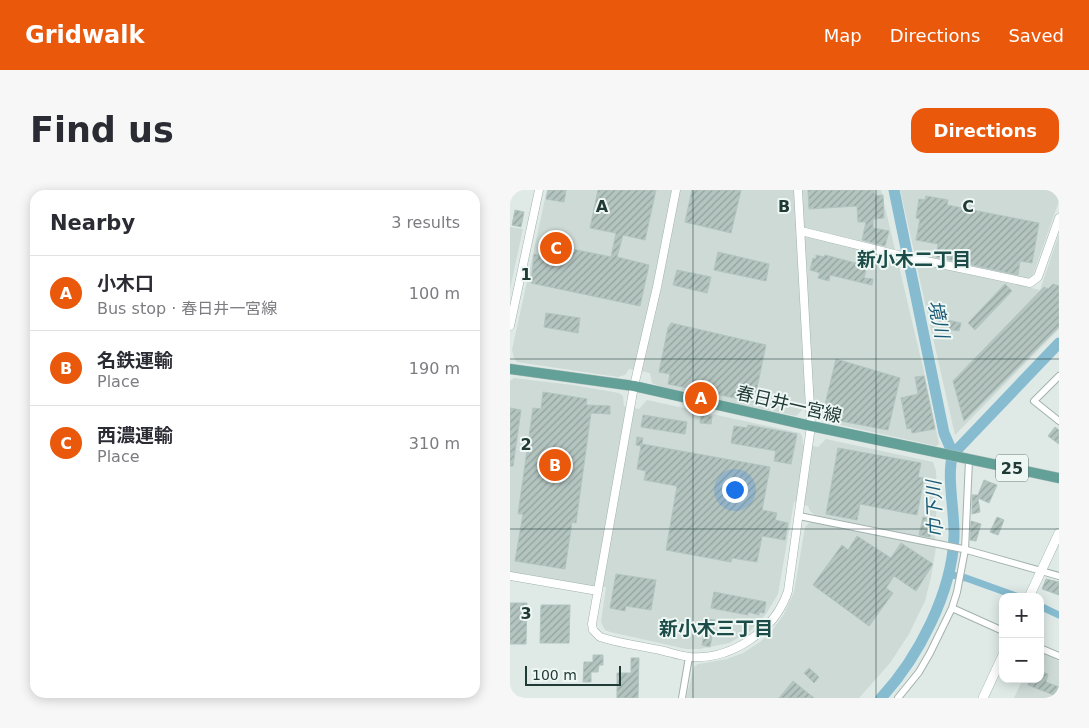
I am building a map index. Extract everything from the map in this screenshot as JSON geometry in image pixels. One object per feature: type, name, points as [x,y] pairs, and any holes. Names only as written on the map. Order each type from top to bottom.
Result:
[{"type":"main road","name":"春日井一宮線","points":[[510,370],[634,386],[811,426],[1059,478]]},
{"type":"main road","points":[[1032,593],[1059,533]]},
{"type":"main road","points":[[983,698],[999,664]]},
{"type":"street","points":[[510,326],[539,190]]},
{"type":"street","points":[[676,190],[658,288],[634,386],[592,624],[595,634],[606,639],[689,657],[717,654],[740,646],[752,638],[776,614],[788,591],[811,426],[798,190]]},
{"type":"street","points":[[801,231],[915,259],[1030,283],[1038,277],[1059,218]]},
{"type":"street","points":[[1059,376],[1034,401],[1059,421]]},
{"type":"street","points":[[898,698],[920,672],[952,608],[961,573],[964,550],[966,459]]},
{"type":"street","points":[[799,516],[964,550],[1059,576]]},
{"type":"street","points":[[510,576],[598,591]]},
{"type":"street","points":[[952,608],[999,629]]},
{"type":"street","points":[[1044,650],[1059,656]]},
{"type":"street","points":[[682,698],[689,657]]},
{"type":"shaded area","points":[[547,190],[881,190],[939,444],[936,446],[827,422],[822,417],[821,410],[805,407],[796,416],[661,387],[652,383],[650,373],[629,369],[625,375],[618,377],[517,362],[512,350]]},
{"type":"shaded area","points":[[900,190],[1059,190],[1059,201],[1033,275],[1030,279],[1025,280],[915,255]]},
{"type":"shaded area","points":[[510,227],[523,229],[510,289]]},
{"type":"shaded area","points":[[1059,234],[1059,329],[955,435],[916,263],[1040,290]]},
{"type":"shaded area","points":[[514,378],[619,393],[623,396],[624,406],[639,409],[647,400],[800,433],[803,444],[818,447],[826,439],[933,462],[936,471],[937,496],[935,540],[815,515],[808,506],[794,502],[778,594],[766,614],[749,632],[729,643],[700,649],[686,649],[610,632],[605,630],[601,622],[606,587],[590,587],[510,574],[510,381]]},
{"type":"shaded area","points":[[810,522],[936,547],[925,601],[909,634],[890,663],[859,698],[686,698],[694,667],[698,664],[727,659],[743,653],[771,632],[784,614],[794,592],[805,527]]},
{"type":"shaded area","points":[[1044,654],[1059,661],[1059,698],[1014,698],[1021,683],[1044,683]]},
{"type":"building","points":[[548,190],[566,190],[564,202],[546,199]]},
{"type":"building","points":[[598,190],[656,190],[645,240],[623,235],[617,257],[649,265],[640,306],[531,283],[534,254],[541,256],[543,243],[611,257],[616,233],[590,228]]},
{"type":"building","points":[[692,190],[741,190],[731,233],[685,222]]},
{"type":"building","points":[[808,190],[874,190],[875,196],[883,195],[884,218],[873,219],[873,228],[889,231],[885,246],[862,240],[866,222],[858,222],[857,206],[809,209]]},
{"type":"building","points":[[926,196],[948,200],[947,205],[1039,223],[1032,263],[1020,261],[1018,275],[936,257],[938,244],[916,240],[920,219],[916,218],[919,199],[925,200]]},
{"type":"building","points":[[515,210],[524,212],[521,227],[512,225]]},
{"type":"building","points":[[718,252],[769,264],[766,281],[714,270]]},
{"type":"building","points":[[816,255],[824,257],[825,255],[867,266],[864,278],[873,279],[872,285],[830,275],[829,281],[818,278],[820,273],[810,270],[813,258],[816,259]]},
{"type":"building","points":[[677,270],[711,277],[707,293],[673,285]]},
{"type":"building","points":[[1005,284],[1012,291],[975,330],[968,323]]},
{"type":"building","points":[[1053,284],[1059,286],[1059,327],[964,421],[953,381],[1044,287],[1048,289]]},
{"type":"building","points":[[546,313],[580,318],[578,333],[544,327]]},
{"type":"building","points":[[938,318],[961,323],[959,331],[936,327]]},
{"type":"building","points":[[671,323],[766,345],[754,402],[668,384],[670,374],[659,372],[668,328]]},
{"type":"building","points":[[836,359],[900,378],[888,430],[830,419],[832,410],[824,409]]},
{"type":"building","points":[[924,376],[935,429],[912,433],[911,428],[907,429],[901,398],[918,394],[915,377]]},
{"type":"building","points":[[543,392],[587,399],[586,405],[610,406],[610,414],[591,413],[576,523],[572,522],[565,569],[515,561],[523,514],[518,514],[533,408],[541,409]]},
{"type":"building","points":[[510,408],[521,410],[513,466],[510,466]]},
{"type":"building","points":[[643,415],[687,422],[685,434],[641,427]]},
{"type":"building","points":[[701,415],[712,416],[711,424],[700,423]]},
{"type":"building","points":[[748,425],[797,434],[791,464],[774,461],[776,451],[731,443],[734,426],[747,428]]},
{"type":"building","points":[[1055,427],[1059,430],[1059,444],[1048,436]]},
{"type":"building","points":[[637,437],[643,438],[642,444],[770,467],[762,510],[777,513],[775,520],[788,523],[785,540],[762,536],[757,562],[732,558],[731,562],[666,550],[677,486],[644,480],[646,471],[637,469],[641,446],[636,445]]},
{"type":"building","points":[[838,448],[921,463],[918,477],[924,478],[917,515],[860,504],[857,520],[826,514]]},
{"type":"building","points":[[984,480],[997,485],[989,503],[978,498],[980,512],[972,514],[972,495],[978,495]]},
{"type":"building","points":[[923,517],[933,519],[930,537],[919,535]]},
{"type":"building","points":[[997,517],[1004,520],[998,535],[990,532]]},
{"type":"building","points":[[971,521],[981,524],[976,541],[970,540]]},
{"type":"building","points":[[857,536],[891,558],[901,543],[933,564],[916,591],[894,576],[886,588],[893,593],[869,626],[813,585],[842,545],[848,550]]},
{"type":"building","points":[[616,574],[656,580],[651,610],[626,606],[625,611],[610,608]]},
{"type":"building","points":[[1046,579],[1059,582],[1059,595],[1042,589]]},
{"type":"building","points":[[714,592],[766,602],[764,613],[759,612],[759,615],[748,612],[748,615],[711,608]]},
{"type":"building","points":[[510,603],[527,603],[526,644],[510,644]]},
{"type":"building","points":[[541,605],[570,605],[569,643],[540,643]]},
{"type":"building","points":[[707,619],[715,620],[710,647],[702,645]]},
{"type":"building","points":[[593,655],[603,655],[603,665],[599,665],[598,672],[591,672],[591,682],[583,682],[584,662],[593,662]]},
{"type":"building","points":[[631,658],[639,658],[638,698],[617,698],[617,673],[631,673]]},
{"type":"building","points":[[809,668],[819,677],[814,683],[804,673]]},
{"type":"building","points":[[1044,672],[1048,674],[1046,682],[1059,687],[1059,697],[1028,685],[1029,683],[1044,683]]},
{"type":"building","points":[[793,681],[814,698],[779,698]]},
{"type":"waterway","name":"境川","points":[[894,190],[944,433],[953,454]]},
{"type":"waterway","name":"巾下川","points":[[881,698],[895,682],[920,644],[940,602],[947,580],[954,537],[950,472],[953,454],[1059,343]]},
{"type":"waterway","points":[[948,574],[966,578],[1008,593]]},
{"type":"waterway","points":[[1044,608],[1059,615]]},
{"type":"place","name":"西濃運輸","points":[[556,248]]},
{"type":"place","name":"小木口","points":[[701,398]]},
{"type":"place","name":"名鉄運輸","points":[[555,465]]},
{"type":"district","name":"新小木二丁目","points":[[914,259]]},
{"type":"district","name":"新小木三丁目","points":[[716,628]]}]
